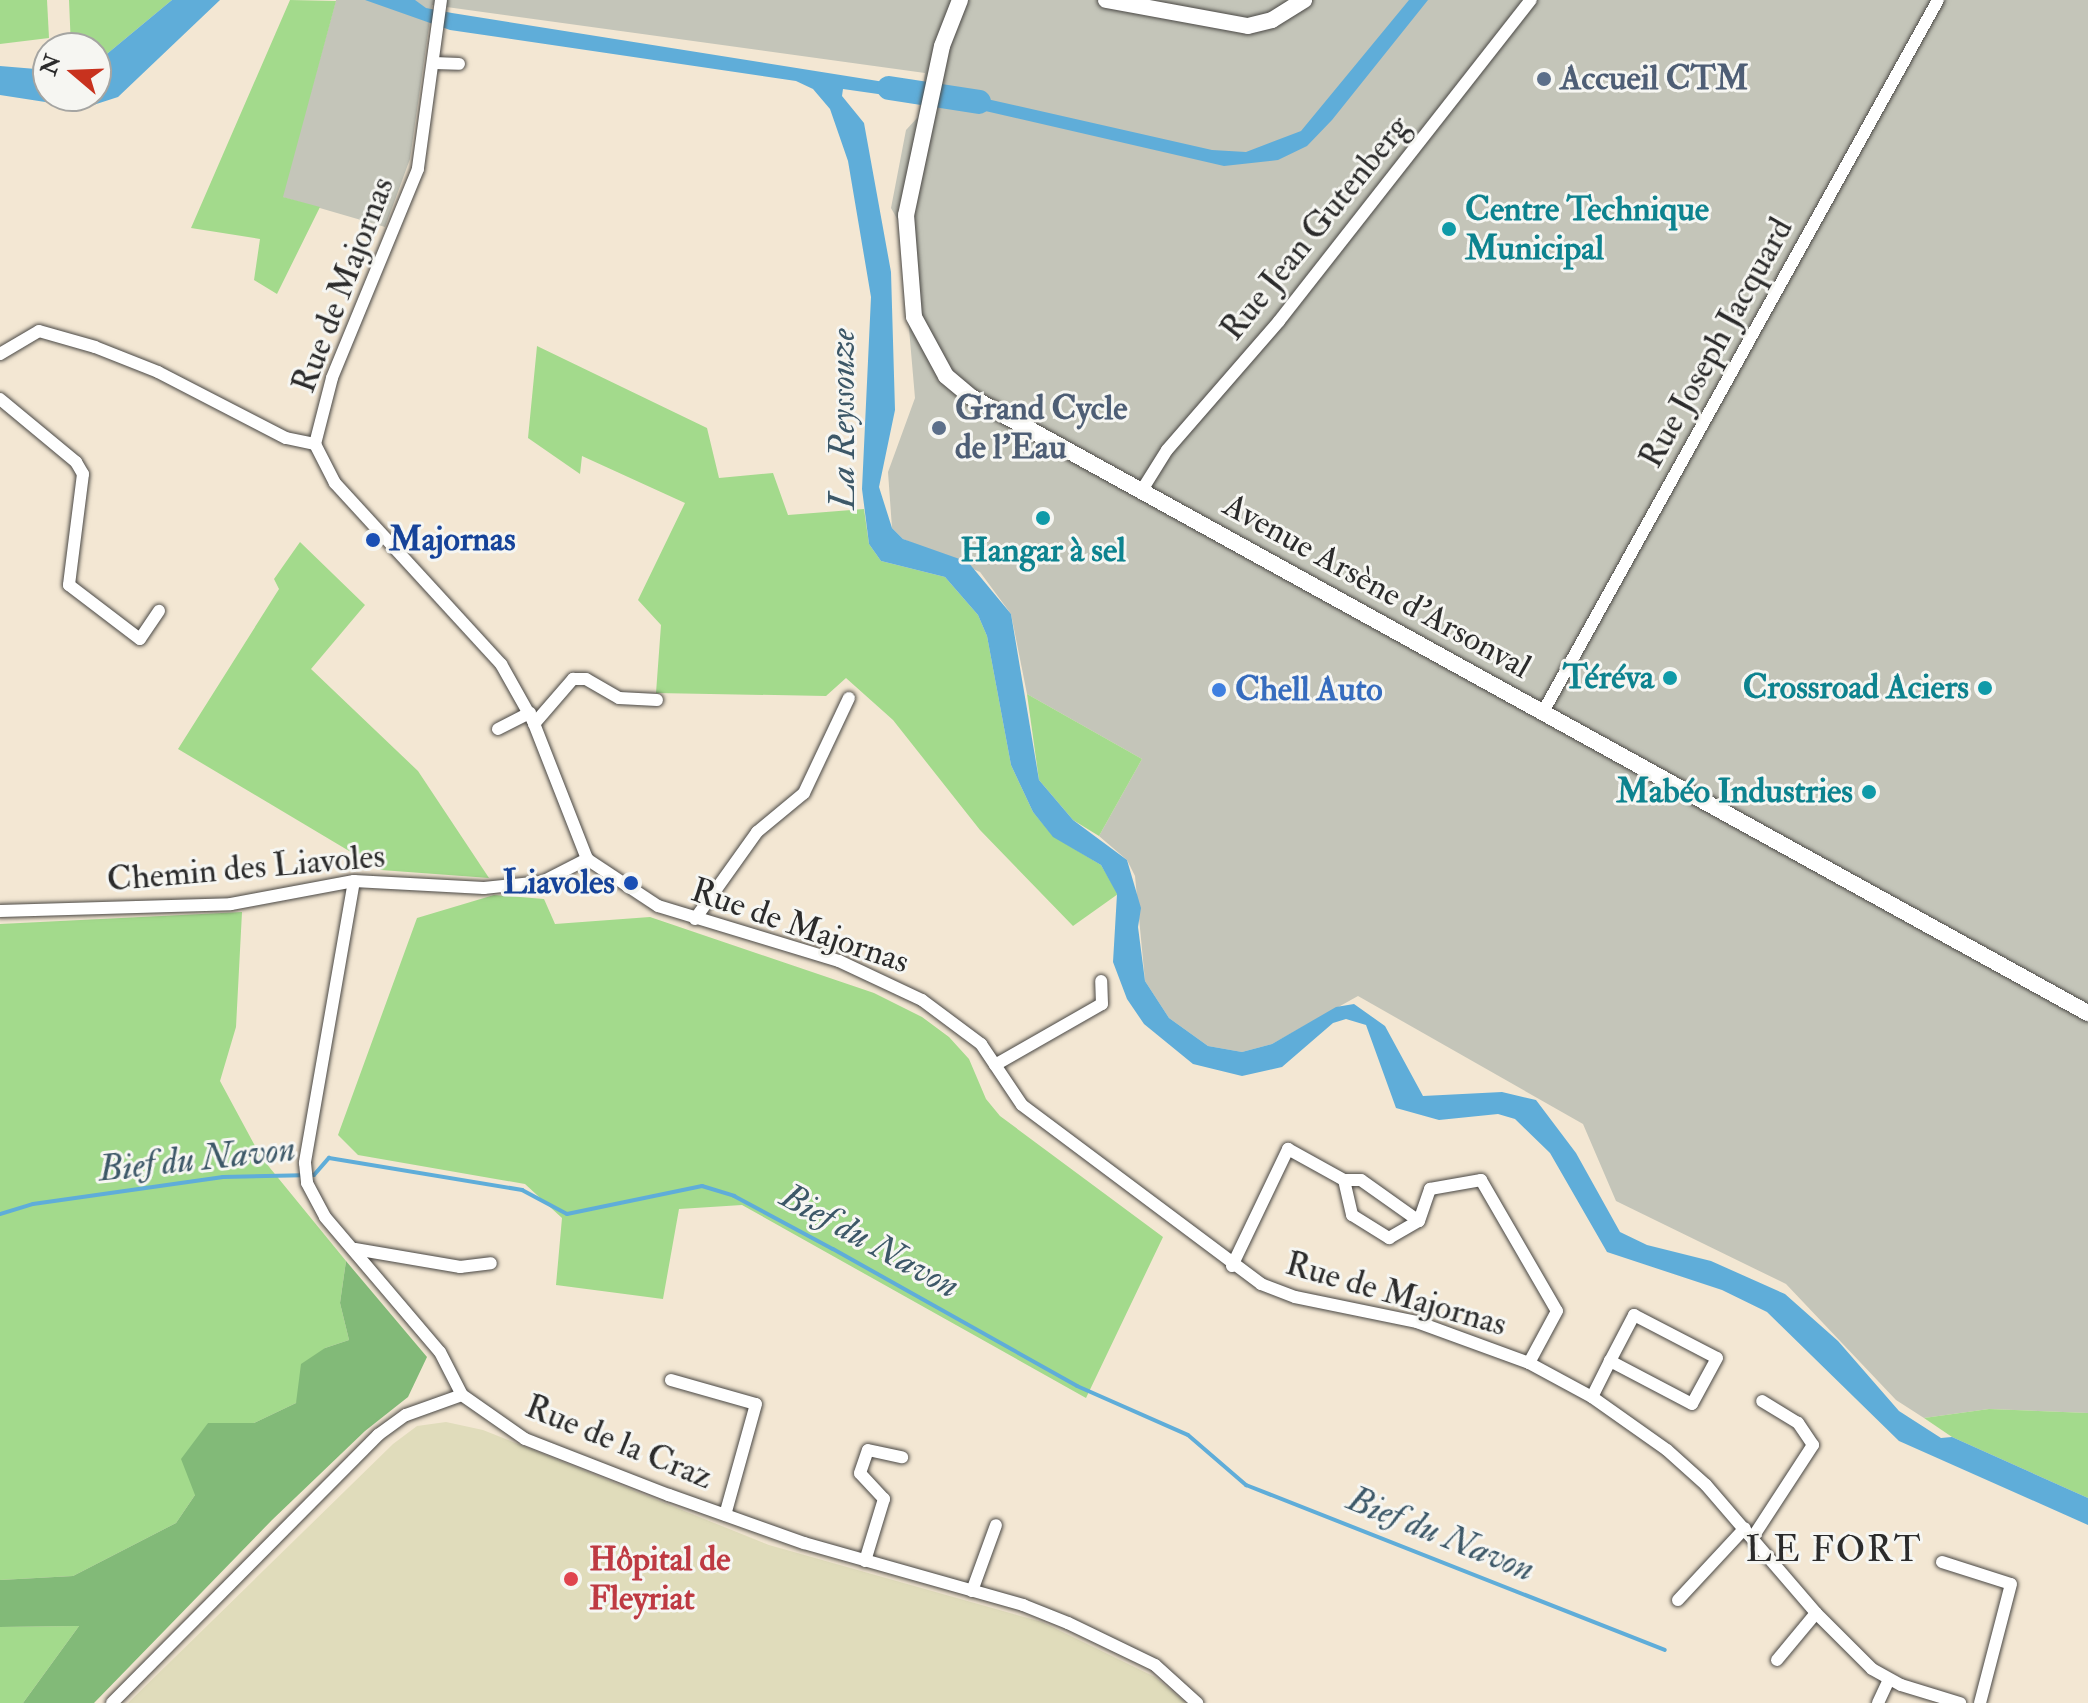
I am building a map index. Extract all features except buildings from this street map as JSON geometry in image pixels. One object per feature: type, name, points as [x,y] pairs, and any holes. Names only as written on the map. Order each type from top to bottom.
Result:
[{"type":"street","name":"Avenue Arsène d'Arsonval","points":[[960,0],[933,86],[906,215],[914,317],[923,340],[946,376],[971,397],[2088,1013]]},
{"type":"street","points":[[1106,0],[1248,26],[1272,20],[1304,0]]},
{"type":"street","name":"Rue Jean Gutenberg","points":[[1142,490],[1167,450],[1279,321],[1531,0]]},
{"type":"street","name":"Rue Joseph Jacquard","points":[[1543,712],[1938,0]]},
{"type":"street","name":"Rue de Majornas","points":[[440,4],[418,169],[332,378],[315,444],[335,483],[475,631],[532,718],[587,859],[644,899],[695,919],[888,980],[951,1019],[995,1065],[1022,1105],[1232,1266],[1295,1297],[1417,1322],[1529,1363],[1592,1397],[1667,1450],[1749,1532],[1816,1613],[1872,1669],[1889,1679],[1960,1703]]},
{"type":"street","points":[[434,63],[459,64]]},
{"type":"street","points":[[0,354],[39,331],[95,347],[158,372],[286,438],[315,444]]},
{"type":"street","points":[[0,399],[76,462],[83,474],[69,585],[140,639],[159,611]]},
{"type":"street","points":[[498,729],[532,718],[573,679],[586,679],[619,698],[657,700]]},
{"type":"street","points":[[695,919],[757,832],[804,793],[849,698]]},
{"type":"street","name":"Chemin des Liavoles","points":[[0,911],[231,904],[354,881],[484,888],[542,882],[587,859]]},
{"type":"street","name":"Rue de la Craz","points":[[354,881],[305,1163],[307,1183],[325,1217],[440,1352],[462,1395],[525,1439],[725,1515],[865,1561],[1023,1605],[1128,1651],[1177,1681],[1197,1703]]},
{"type":"street","points":[[995,1065],[1102,1004],[1101,981]]},
{"type":"street","points":[[1232,1266],[1288,1149],[1344,1180],[1361,1180],[1419,1221]]},
{"type":"street","points":[[1344,1180],[1352,1215],[1389,1238],[1419,1221],[1430,1189],[1481,1180],[1557,1311],[1529,1363]]},
{"type":"street","points":[[355,1249],[460,1267],[491,1263]]},
{"type":"street","points":[[1592,1397],[1610,1361],[1634,1315],[1717,1358],[1692,1404],[1610,1361]]},
{"type":"street","points":[[671,1380],[756,1404],[725,1515]]},
{"type":"street","points":[[112,1703],[378,1435],[406,1415],[462,1395]]},
{"type":"street","points":[[1678,1600],[1749,1532],[1813,1445],[1798,1423],[1762,1401]]},
{"type":"street","points":[[865,1561],[884,1499],[860,1473],[868,1450],[902,1457]]},
{"type":"street","points":[[972,1591],[996,1525]]},
{"type":"street","points":[[1942,1562],[2011,1584],[1980,1703]]},
{"type":"street","points":[[1777,1660],[1816,1613]]},
{"type":"street","points":[[1878,1703],[1889,1679]]},
{"type":"shaded area","points":[[336,0],[2088,0],[2088,1413],[1989,1409],[1924,1418],[1896,1400],[1786,1284],[1616,1201],[1583,1124],[1358,996],[1272,1044],[1242,1052],[1208,1046],[1169,1018],[1145,981],[1135,876],[1127,860],[1099,836],[1142,759],[1027,694],[1011,614],[980,572],[903,539],[892,528],[888,472],[915,398],[900,224],[891,208],[906,130],[918,117],[925,73],[432,5],[410,159],[385,227],[282,197]]},
{"type":"shaded area","name":"Hôpital de Fleyriat","points":[[446,1422],[483,1430],[769,1545],[1042,1622],[1155,1677],[1186,1703],[128,1703],[393,1444],[417,1426]]},
{"type":"green space","points":[[0,0],[47,0],[49,32],[32,32],[32,40],[0,44]]},
{"type":"green space","points":[[69,0],[172,0],[112,50],[112,32],[70,32]]},
{"type":"green space","points":[[290,0],[336,1],[283,197],[320,207],[277,294],[254,280],[260,239],[191,228]]},
{"type":"green space","points":[[537,346],[707,428],[719,478],[773,473],[788,515],[864,509],[869,544],[881,561],[945,577],[978,615],[987,636],[1011,765],[1033,812],[1053,836],[1101,865],[1118,894],[1073,926],[980,830],[893,720],[846,678],[826,696],[656,693],[661,625],[638,600],[685,503],[582,456],[580,474],[528,438]]},
{"type":"green space","points":[[300,542],[365,605],[311,669],[418,771],[489,878],[381,870],[178,749],[279,589],[274,579]]},
{"type":"green space","points":[[1027,694],[1142,759],[1099,836],[1073,820],[1039,780]]},
{"type":"green space","points":[[494,895],[544,899],[555,924],[650,917],[874,993],[922,1017],[949,1037],[969,1059],[986,1099],[1000,1116],[1163,1237],[1086,1398],[742,1205],[679,1209],[663,1299],[556,1285],[562,1218],[525,1184],[358,1155],[338,1135],[417,918]]},
{"type":"green space","points":[[242,912],[236,1027],[220,1081],[261,1157],[346,1261],[340,1303],[349,1340],[325,1348],[296,1403],[254,1423],[208,1423],[195,1495],[176,1523],[73,1576],[0,1580],[0,924]]},
{"type":"green space","points":[[346,1261],[427,1357],[408,1397],[365,1431],[272,1520],[94,1703],[23,1703],[79,1626],[0,1627],[0,1580],[73,1576],[176,1523],[195,1495],[181,1459],[208,1423],[254,1423],[296,1403],[301,1364],[325,1348],[349,1340],[340,1303]]},
{"type":"green space","points":[[1989,1409],[2088,1413],[2088,1498],[1952,1437],[1924,1418]]},
{"type":"green space","points":[[79,1626],[23,1703],[0,1703],[0,1627]]},
{"type":"water","points":[[172,0],[220,0],[118,97],[112,99],[112,50]]},
{"type":"water","points":[[365,0],[415,0],[426,8],[452,13],[922,88],[920,100],[843,89],[842,96],[864,123],[891,272],[895,410],[879,487],[892,528],[903,539],[968,562],[1011,614],[1039,780],[1073,820],[1127,860],[1141,908],[1138,927],[1145,981],[1169,1018],[1208,1046],[1242,1052],[1272,1044],[1336,1007],[1354,1004],[1385,1026],[1423,1096],[1502,1092],[1536,1100],[1576,1153],[1620,1232],[1647,1245],[1711,1261],[1785,1294],[1838,1341],[1899,1411],[1941,1438],[1952,1437],[2088,1498],[2088,1525],[1899,1441],[1767,1312],[1722,1290],[1607,1252],[1550,1153],[1515,1119],[1498,1114],[1439,1120],[1396,1108],[1366,1025],[1346,1019],[1333,1023],[1282,1067],[1242,1076],[1193,1064],[1144,1024],[1127,999],[1113,962],[1117,894],[1101,865],[1053,837],[1033,812],[1011,765],[987,636],[978,615],[945,577],[881,561],[869,544],[862,489],[871,297],[848,161],[830,109],[813,89],[796,81],[450,30]]},
{"type":"water","points":[[1409,0],[1428,0],[1332,120],[1307,146],[1278,160],[1224,166],[946,102],[947,90],[1212,150],[1246,152],[1301,131]]},
{"type":"water","points":[[0,66],[32,69],[32,100],[0,95]]},
{"type":"waterway","name":"La Reyssouze","points":[[889,88],[979,102]]},
{"type":"waterway","name":"Bief du Navon","points":[[0,1214],[33,1204],[223,1177],[314,1175],[329,1158],[522,1190],[567,1214],[702,1186],[734,1196],[1077,1386],[1188,1435],[1246,1485],[1665,1650]]},
{"type":"place","name":"Accueil CTM","points":[[1544,79]]},
{"type":"place","name":"Centre Technique Municipal","points":[[1449,229]]},
{"type":"place","name":"Grand Cycle de l'Eau","points":[[939,428]]},
{"type":"place","name":"Hangar à sel","points":[[1043,518]]},
{"type":"place","name":"Majornas","points":[[373,540]]},
{"type":"place","name":"Téréva","points":[[1670,678]]},
{"type":"place","name":"Crossroad Aciers","points":[[1985,688]]},
{"type":"place","name":"Chell Auto","points":[[1219,690]]},
{"type":"place","name":"Mabéo Industries","points":[[1869,792]]},
{"type":"place","name":"Liavoles","points":[[631,883]]},
{"type":"place","name":"Hôpital de Fleyriat","points":[[571,1579]]},
{"type":"district","name":"LE FORT","points":[[1834,1550]]}]
